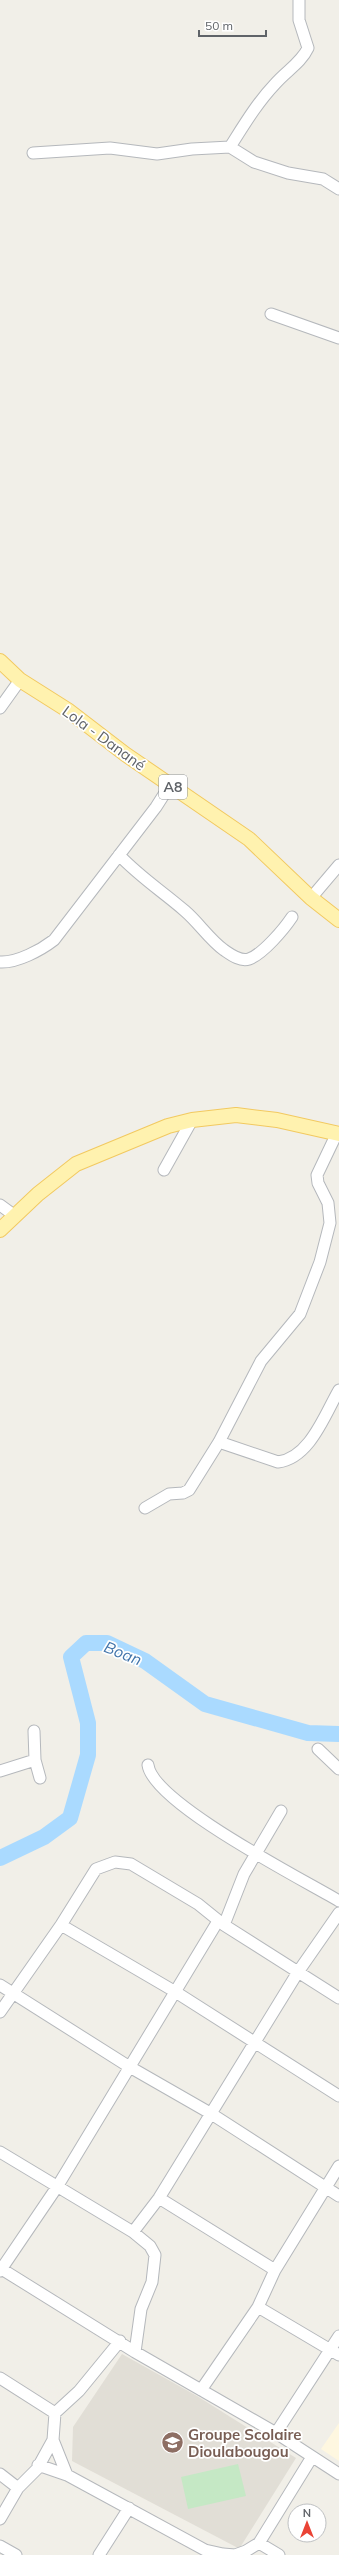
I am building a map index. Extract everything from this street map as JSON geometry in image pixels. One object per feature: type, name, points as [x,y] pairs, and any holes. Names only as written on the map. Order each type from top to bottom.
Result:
[{"type":"main road","name":"Lola - Danané","points":[[0,661],[20,680],[69,711],[170,785],[249,839],[311,898],[339,920]]},
{"type":"main road","points":[[0,1230],[61,1174],[76,1164],[121,1144],[168,1126],[192,1120],[236,1115],[277,1120],[338,1133]]},
{"type":"street","points":[[230,147],[257,105],[275,84],[303,59],[308,48],[299,20],[299,0]]},
{"type":"street","points":[[33,153],[110,148],[157,154],[200,148],[230,147],[254,162],[288,174],[323,179],[339,189]]},
{"type":"street","points":[[271,314],[339,338]]},
{"type":"street","points":[[0,708],[20,680]]},
{"type":"street","points":[[0,962],[13,960],[45,947],[54,940],[170,785]]},
{"type":"street","points":[[119,855],[148,884],[185,911],[223,949],[238,959],[248,960],[256,954],[282,932],[292,917]]},
{"type":"street","points":[[311,898],[339,865]]},
{"type":"street","points":[[164,1170],[192,1120]]},
{"type":"street","points":[[145,1508],[169,1494],[183,1493],[189,1490],[219,1442],[261,1361],[300,1314],[330,1223],[328,1202],[318,1183],[317,1174],[338,1133]]},
{"type":"street","points":[[0,1205],[14,1216]]},
{"type":"street","points":[[219,1442],[278,1462],[287,1461],[305,1448],[339,1390]]},
{"type":"street","points":[[34,1731],[35,1760],[40,1778]]},
{"type":"street","points":[[318,1750],[339,1769]]},
{"type":"street","points":[[0,1772],[35,1760]]},
{"type":"street","points":[[148,1765],[152,1779],[171,1798],[256,1854],[339,1901]]},
{"type":"street","points":[[281,1811],[244,1874],[221,1923],[174,1991],[56,2187],[0,2269],[120,2341],[135,2352],[276,2434],[339,2474]]},
{"type":"street","points":[[0,2012],[61,1925],[96,1869],[115,1862],[131,1864],[198,1904],[221,1923],[339,1998]]},
{"type":"street","points":[[133,2232],[159,2198],[298,1972],[339,1913]]},
{"type":"street","points":[[61,1925],[174,1991],[339,2096]]},
{"type":"street","points":[[0,1985],[128,2066],[210,2113],[339,2196]]},
{"type":"street","points":[[0,2152],[133,2232],[150,2246],[155,2254],[153,2277],[141,2309],[135,2352]]},
{"type":"street","points":[[201,2390],[258,2307],[275,2270],[339,2166]]},
{"type":"street","points":[[159,2198],[275,2270]]},
{"type":"street","points":[[258,2307],[335,2353]]},
{"type":"street","points":[[276,2434],[335,2353],[339,2336]]},
{"type":"street","points":[[0,2519],[18,2488],[38,2465],[52,2440],[56,2414],[79,2391],[120,2341]]},
{"type":"street","points":[[0,2378],[56,2414]]},
{"type":"street","points":[[52,2440],[67,2475]]},
{"type":"street","points":[[38,2465],[67,2475],[205,2550],[235,2555],[259,2543],[312,2457]]},
{"type":"street","points":[[0,2474],[18,2488]]},
{"type":"street","points":[[100,2555],[129,2508]]},
{"type":"street","points":[[259,2543],[279,2555]]},
{"type":"street","points":[[0,2546],[16,2555]]},
{"type":"shaded area","name":"Groupe Scolaire Dioulabougou","points":[[122,2354],[197,2396],[296,2458],[241,2546],[238,2548],[72,2461],[73,2427]]},
{"type":"shaded area","points":[[339,2423],[339,2461],[321,2449]]},
{"type":"green space","points":[[238,2464],[246,2496],[188,2509],[181,2477]]},
{"type":"waterway","name":"Boan","points":[[0,1858],[44,1837],[70,1818],[88,1755],[88,1723],[71,1657],[86,1643],[107,1643],[145,1661],[205,1704],[308,1733],[339,1734]]},
{"type":"place","name":"Groupe Scolaire Dioulabougou","points":[[172,2443]]}]
